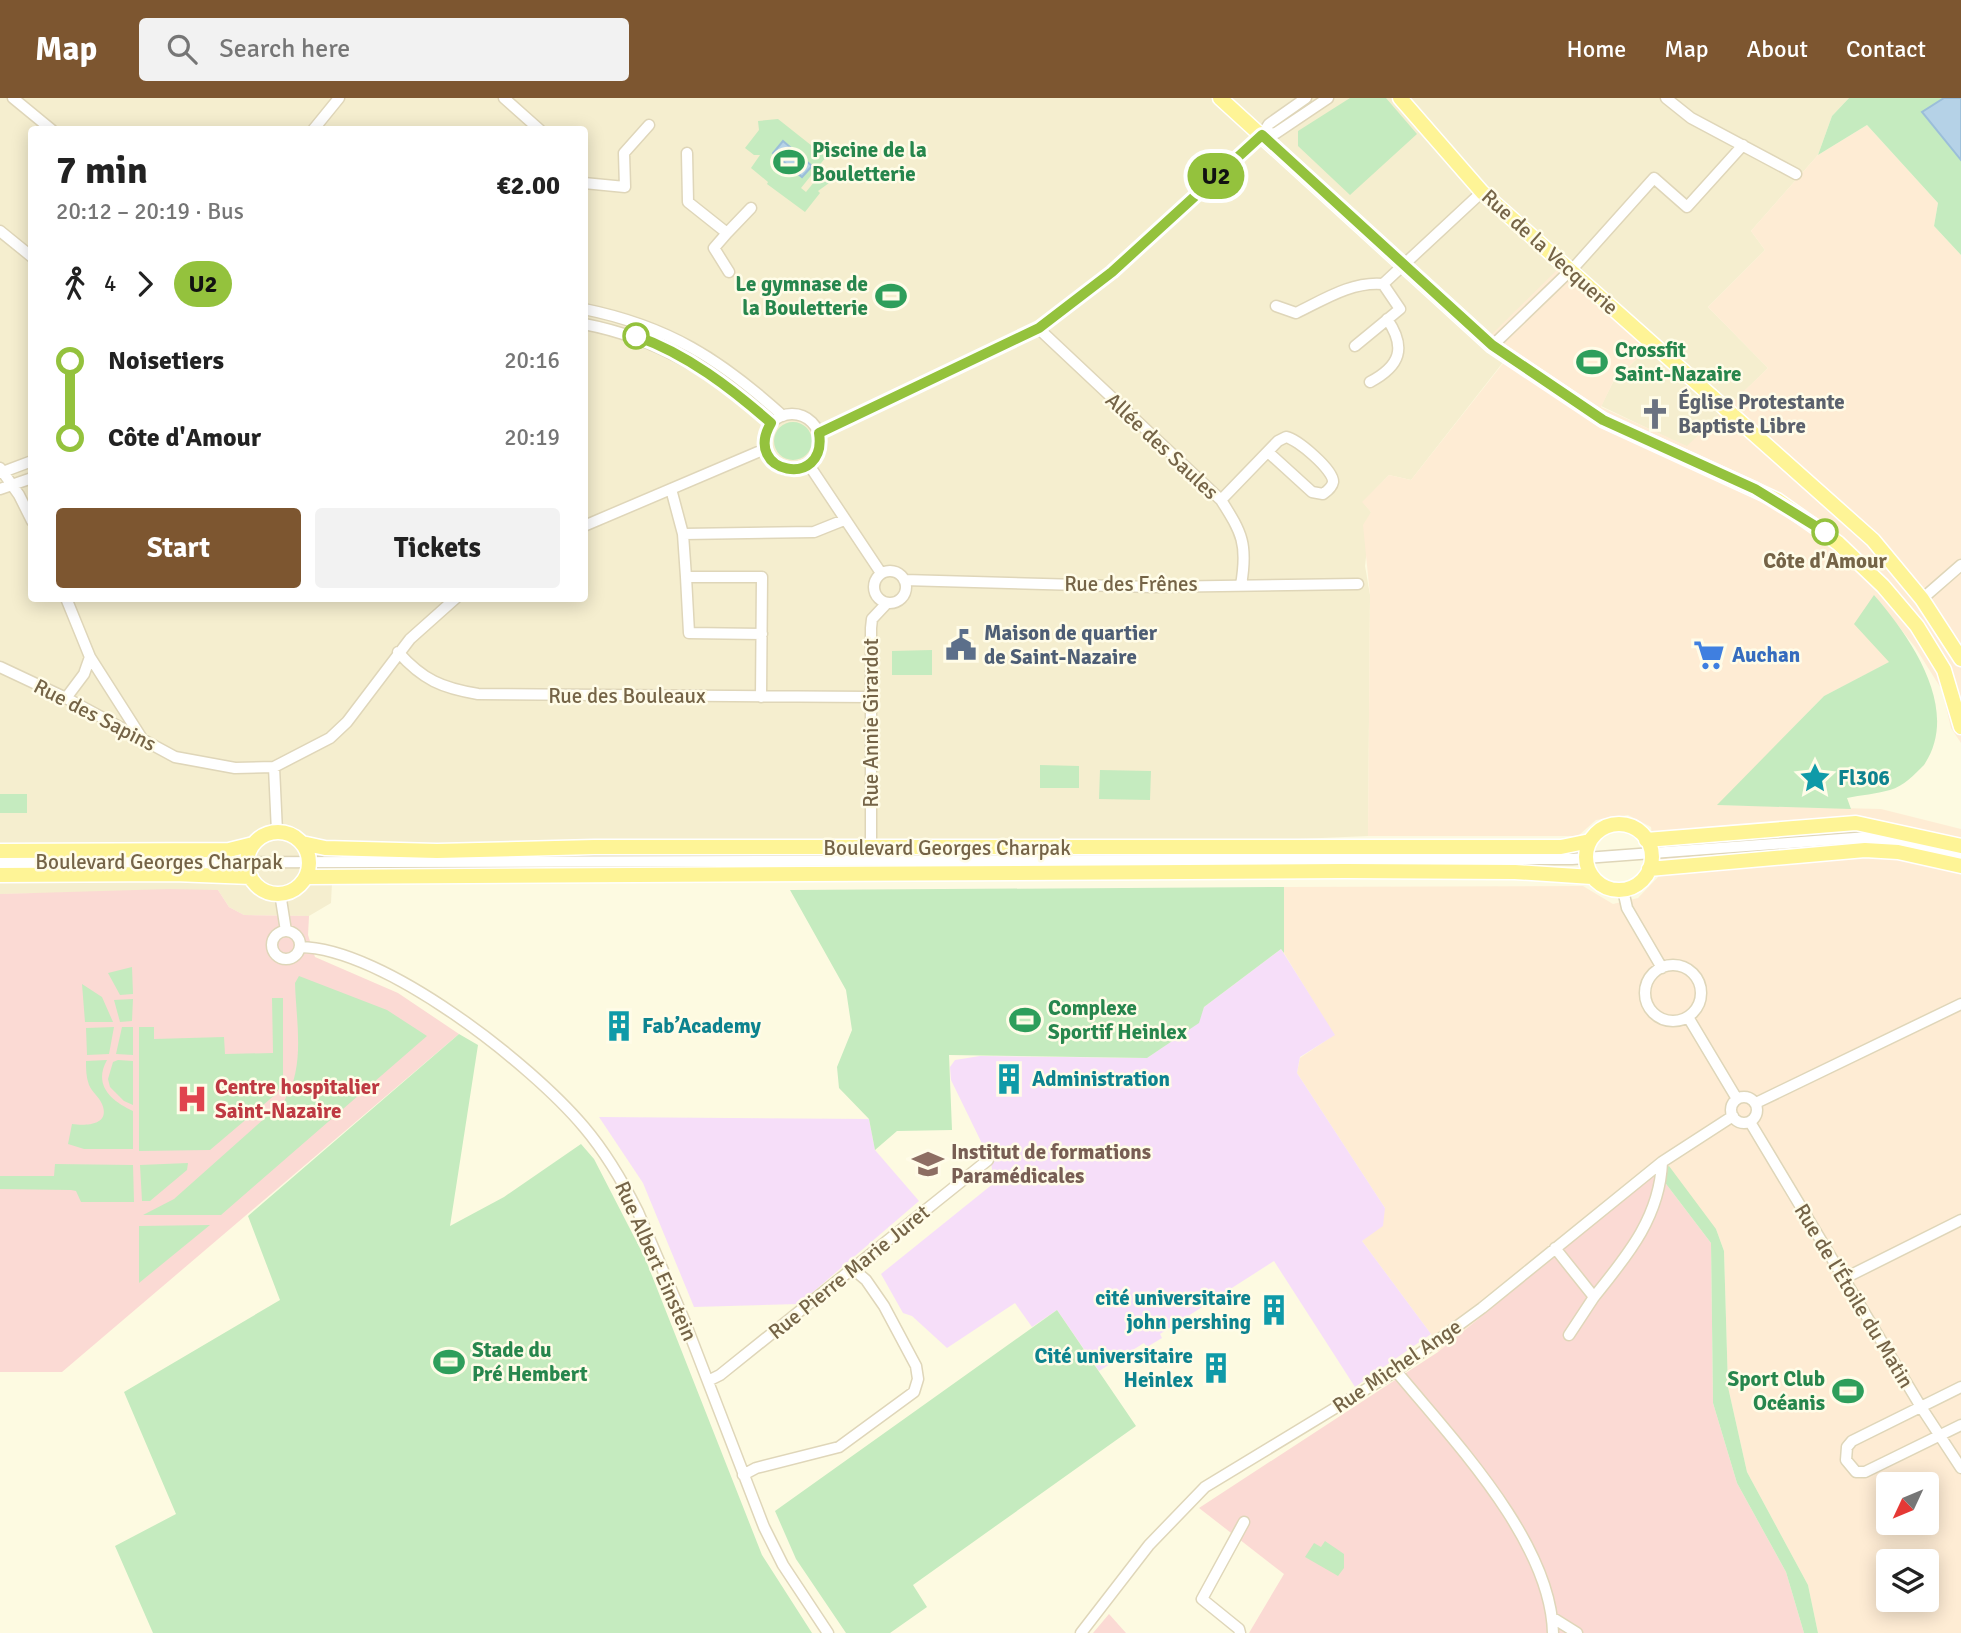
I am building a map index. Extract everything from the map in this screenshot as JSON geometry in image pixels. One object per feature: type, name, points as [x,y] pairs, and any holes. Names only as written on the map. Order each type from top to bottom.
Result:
[{"type":"main road","points":[[1220,98],[1492,345],[1603,420],[1777,500],[1838,542],[1884,586],[1917,626],[1944,670],[1961,727]]},
{"type":"main road","name":"Rue de la Vecquerie","points":[[1400,98],[1482,192],[1873,540],[1922,599],[1961,659]]},
{"type":"main road","points":[[1623,890],[1639,883],[1650,862],[1646,840],[1856,823],[1957,851]]},
{"type":"main road","name":"Boulevard Georges Charpak","points":[[0,851],[229,850],[253,844],[268,833],[277,832],[287,833],[302,843],[325,848],[437,851],[594,847],[1549,848],[1572,847],[1590,841],[1601,830],[1616,825],[1633,828],[1646,840]]},
{"type":"main road","points":[[1590,841],[1586,859],[1592,877]]},
{"type":"main road","points":[[253,844],[247,862],[251,877],[263,890],[280,893],[299,885],[311,867],[302,843]]},
{"type":"main road","points":[[1650,862],[1670,867],[1865,850],[1898,852],[1961,863]]},
{"type":"main road","name":"Boulevard Georges Charpak","points":[[311,867],[1515,872],[1592,877],[1606,887],[1623,890]]},
{"type":"main road","name":"Boulevard Georges Charpak","points":[[0,875],[174,874],[251,877]]},
{"type":"street","points":[[13,98],[47,126]]},
{"type":"street","points":[[26,108],[34,98]]},
{"type":"street","points":[[316,126],[339,98]]},
{"type":"street","points":[[504,98],[536,126]]},
{"type":"street","points":[[819,433],[1039,328],[1112,272],[1262,135],[1269,124],[1306,98]]},
{"type":"street","points":[[1262,135],[1276,133],[1328,98]]},
{"type":"street","points":[[1666,98],[1680,111],[1796,174]]},
{"type":"street","points":[[588,183],[625,187],[624,153],[649,125]]},
{"type":"street","points":[[1492,345],[1570,270],[1654,178],[1687,207],[1743,145]]},
{"type":"street","points":[[687,153],[688,202],[727,233]]},
{"type":"street","points":[[1276,306],[1296,313],[1346,289],[1371,283],[1383,284],[1482,192]]},
{"type":"street","points":[[729,272],[714,248],[751,208]]},
{"type":"street","points":[[0,231],[28,254]]},
{"type":"street","points":[[1355,346],[1400,309],[1383,284]]},
{"type":"street","points":[[588,310],[625,317],[681,340],[730,372],[783,416]]},
{"type":"street","points":[[1370,382],[1384,375],[1396,360],[1400,346],[1396,332],[1387,319]]},
{"type":"street","points":[[588,325],[621,331],[675,353],[722,382],[771,423]]},
{"type":"street","name":"Allée des Saules","points":[[1039,328],[1221,500],[1242,533],[1241,585]]},
{"type":"street","points":[[791,414],[808,419],[819,433],[819,450],[809,464],[792,470],[775,464],[765,449],[764,440],[771,423],[783,416],[791,414]]},
{"type":"street","points":[[1221,500],[1268,452],[1286,437],[1294,439],[1330,472],[1333,481],[1330,489],[1323,494],[1312,492],[1268,452]]},
{"type":"street","points":[[588,524],[765,449]]},
{"type":"street","points":[[28,462],[1,471],[5,487],[28,516]]},
{"type":"street","points":[[809,464],[881,573]]},
{"type":"street","points":[[5,487],[28,479]]},
{"type":"street","points":[[671,489],[682,534],[688,633],[762,634]]},
{"type":"street","points":[[682,534],[814,532],[844,520]]},
{"type":"street","points":[[1922,599],[1961,565]]},
{"type":"street","points":[[892,571],[905,580],[906,590],[901,598],[887,603],[879,599],[874,589],[881,573],[892,571]]},
{"type":"street","points":[[686,577],[762,577],[761,697]]},
{"type":"street","name":"Rue des Frênes","points":[[905,580],[1152,587],[1358,584]]},
{"type":"street","points":[[68,602],[90,657],[143,739]]},
{"type":"street","points":[[277,832],[274,767],[330,738],[347,722],[398,652],[452,602]]},
{"type":"street","name":"Rue Annie Girardot","points":[[871,849],[872,619],[887,603]]},
{"type":"street","name":"Rue des Bouleaux","points":[[398,652],[422,675],[446,689],[478,694],[870,697]]},
{"type":"street","points":[[66,698],[84,674],[90,657]]},
{"type":"street","name":"Rue des Sapins","points":[[0,667],[66,698],[175,757],[235,768],[274,767]]},
{"type":"street","points":[[116,724],[125,710]]},
{"type":"street","points":[[311,867],[1586,859],[1650,862],[1868,837],[1957,851],[1961,863]]},
{"type":"street","name":"Boulevard Georges Charpak","points":[[0,863],[247,862],[311,867]]},
{"type":"street","points":[[1623,890],[1627,908],[1662,968]]},
{"type":"street","points":[[280,893],[286,931]]},
{"type":"street","points":[[286,931],[297,936],[300,947],[292,958],[283,958],[276,954],[272,947],[274,938],[286,931]]},
{"type":"street","name":"Rue Albert Einstein","points":[[300,947],[349,958],[416,990],[513,1058],[564,1105],[619,1174],[638,1212],[708,1381],[743,1475],[783,1565],[828,1633]]},
{"type":"street","points":[[1679,965],[1698,980],[1701,988],[1699,1004],[1688,1017],[1665,1020],[1652,1011],[1646,987],[1662,968],[1679,965]]},
{"type":"street","points":[[1756,1103],[1961,1004]]},
{"type":"street","points":[[1688,1017],[1737,1099]]},
{"type":"street","points":[[1745,1097],[1756,1103],[1758,1111],[1751,1122],[1742,1123],[1733,1116],[1731,1109],[1737,1099],[1745,1097]]},
{"type":"street","name":"Rue Michel Ange","points":[[1081,1633],[1149,1545],[1205,1487],[1396,1371],[1482,1308],[1662,1163],[1733,1116]]},
{"type":"street","name":"Rue de l'Étoile du Matin","points":[[1751,1122],[1921,1407],[1942,1435],[1961,1468]]},
{"type":"street","name":"Rue Pierre Marie Juret","points":[[708,1381],[720,1376],[988,1160]]},
{"type":"street","points":[[1569,1335],[1594,1297],[1640,1238],[1659,1190],[1662,1163]]},
{"type":"street","points":[[1845,1278],[1961,1220]]},
{"type":"street","points":[[1555,1248],[1594,1297]]},
{"type":"street","points":[[743,1475],[756,1468],[839,1447],[914,1392],[918,1379],[916,1366],[884,1307],[866,1280],[853,1269]]},
{"type":"street","points":[[1396,1371],[1493,1489],[1518,1530],[1545,1588],[1553,1618],[1553,1633]]},
{"type":"street","points":[[1961,1387],[1852,1441],[1845,1453],[1849,1466],[1856,1472],[1865,1472],[1961,1425]]},
{"type":"street","points":[[1240,1633],[1230,1621],[1205,1604],[1202,1597],[1244,1522]]},
{"type":"street","points":[[1553,1618],[1577,1633]]},
{"type":"shaded area","points":[[0,98],[1849,98],[1832,116],[1818,155],[1751,231],[1765,250],[1708,307],[1768,368],[1687,447],[1601,406],[1613,382],[1649,347],[1504,361],[1411,480],[1389,475],[1363,502],[1371,512],[1365,566],[1370,595],[1368,836],[332,882],[331,903],[309,916],[244,915],[229,907],[218,890],[0,894]]},
{"type":"shaded area","points":[[1867,125],[1938,203],[1934,226],[1961,255],[1961,743],[1951,728],[1942,690],[1915,647],[1874,595],[1890,662],[1824,696],[1718,805],[1881,809],[1961,829],[1961,1633],[1818,1633],[1808,1585],[1747,1472],[1728,1387],[1724,1251],[1716,1229],[1657,1172],[1438,1352],[1431,1334],[1362,1241],[1385,1208],[1297,1073],[1300,1058],[1334,1035],[1284,953],[1284,887],[1583,886],[1613,904],[1638,898],[1658,877],[1651,827],[1628,815],[1596,820],[1578,836],[1368,836],[1370,595],[1363,525],[1371,512],[1362,502],[1389,475],[1411,480],[1504,362],[1484,342],[1560,267],[1649,347],[1613,382],[1601,407],[1687,446],[1768,368],[1708,307],[1765,250],[1751,231],[1818,155]]},
{"type":"shaded area","name":"Centre hospitalier Saint-Nazaire","points":[[218,890],[229,907],[244,915],[309,916],[308,935],[315,957],[398,993],[459,1034],[62,1372],[0,1372],[0,894]]},
{"type":"shaded area","points":[[1281,949],[1335,1035],[1300,1057],[1297,1073],[1385,1208],[1383,1226],[1362,1241],[1431,1334],[1355,1387],[1274,1261],[1160,1334],[1162,1338],[1147,1347],[1144,1343],[1099,1371],[1057,1310],[1032,1327],[1015,1303],[947,1348],[912,1316],[903,1313],[881,1274],[994,1183],[991,1162],[951,1080],[950,1067],[955,1060],[980,1056],[1147,1058],[1198,1023],[1204,1007]]},
{"type":"shaded area","points":[[599,1117],[869,1119],[875,1150],[919,1201],[799,1304],[694,1307],[643,1183]]},
{"type":"shaded area","points":[[1657,1172],[1711,1243],[1713,1403],[1737,1483],[1786,1572],[1804,1633],[1249,1633],[1284,1574],[1199,1508],[1438,1352]]},
{"type":"shaded area","points":[[1109,1614],[1126,1633],[1093,1633]]},
{"type":"green space","points":[[1350,98],[1386,98],[1417,134],[1350,195],[1298,146],[1298,131]]},
{"type":"green space","points":[[1849,98],[1961,98],[1961,255],[1934,226],[1938,203],[1867,125],[1818,155],[1832,116]]},
{"type":"green space","name":"Piscine de la Bouletterie","points":[[778,119],[826,157],[801,188],[806,192],[819,176],[829,183],[818,191],[820,193],[805,212],[767,184],[768,182],[751,168],[760,155],[754,155],[745,148],[759,130],[758,121]]},
{"type":"green space","points":[[793,422],[806,428],[812,441],[806,454],[793,460],[780,454],[774,441],[780,428]]},
{"type":"green space","points":[[1874,595],[1903,632],[1916,654],[1934,699],[1937,721],[1934,744],[1924,765],[1895,788],[1847,798],[1851,809],[1717,805],[1824,696],[1889,662],[1854,624]]},
{"type":"green space","points":[[932,650],[932,675],[892,675],[892,651]]},
{"type":"green space","points":[[1040,765],[1079,766],[1079,788],[1040,788]]},
{"type":"green space","points":[[1100,770],[1151,771],[1150,800],[1099,799]]},
{"type":"green space","points":[[0,794],[27,794],[27,813],[0,813]]},
{"type":"green space","name":"Complexe Sportif Heinlex","points":[[1284,887],[1284,953],[1281,949],[1204,1007],[1199,1023],[1147,1058],[949,1055],[952,1130],[897,1131],[875,1150],[869,1119],[839,1088],[837,1067],[852,1030],[846,990],[790,890]]},
{"type":"green space","points":[[132,967],[133,994],[120,995],[108,973]]},
{"type":"green space","points":[[299,976],[387,1010],[427,1036],[221,1215],[143,1215],[174,1199],[284,1101],[291,1088],[297,1059],[295,983]]},
{"type":"green space","points":[[82,984],[102,997],[113,1022],[85,1022]]},
{"type":"green space","points":[[272,998],[283,998],[283,1081],[276,1094],[210,1150],[139,1151],[139,1027],[154,1027],[154,1039],[224,1037],[225,1054],[273,1053]]},
{"type":"green space","points":[[133,999],[132,1021],[120,1022],[114,1000]]},
{"type":"green space","points":[[114,1027],[109,1054],[87,1055],[86,1028]]},
{"type":"green space","points":[[122,1027],[133,1027],[133,1055],[116,1054]]},
{"type":"green space","name":"Stade du Pré Hembert","points":[[459,1034],[478,1045],[450,1226],[504,1197],[581,1144],[594,1159],[645,1258],[762,1555],[812,1633],[153,1633],[115,1546],[176,1514],[124,1392],[280,1300],[248,1216]]},
{"type":"green space","points":[[107,1060],[102,1077],[106,1091],[133,1111],[133,1149],[84,1149],[68,1144],[72,1124],[95,1123],[103,1117],[102,1104],[88,1082],[86,1061]]},
{"type":"green space","points":[[133,1061],[133,1105],[124,1101],[110,1087],[108,1079],[113,1062]]},
{"type":"green space","points":[[188,1163],[187,1170],[150,1201],[142,1201],[140,1165]]},
{"type":"green space","points":[[55,1164],[133,1165],[134,1202],[81,1202],[76,1191],[71,1190],[0,1189],[0,1176],[54,1176]]},
{"type":"green space","points":[[1669,1166],[1716,1229],[1724,1251],[1728,1387],[1747,1472],[1808,1585],[1818,1633],[1804,1633],[1786,1572],[1737,1483],[1713,1403],[1711,1243],[1657,1172]]},
{"type":"green space","points":[[210,1225],[139,1283],[139,1226]]},
{"type":"green space","points":[[1057,1310],[1136,1426],[913,1585],[927,1607],[890,1633],[846,1633],[796,1559],[775,1511]]},
{"type":"green space","points":[[1325,1541],[1344,1554],[1344,1568],[1338,1576],[1305,1557],[1314,1543],[1321,1547]]},
{"type":"water","points":[[1944,98],[1961,98],[1961,160],[1922,112]]},
{"type":"water","points":[[783,141],[812,166],[802,177],[773,153]]},
{"type":"bus line","name":"U2","points":[[636,336],[675,353],[722,382],[771,423],[764,440],[765,449],[775,464],[792,470],[801,469],[815,458],[819,450],[819,433],[1013,343],[1068,308],[1112,272],[1171,215],[1262,135],[1333,203],[1353,217],[1492,345],[1603,420],[1777,500],[1825,532]]},
{"type":"place","name":"Piscine de la Bouletterie","points":[[789,162]]},
{"type":"place","name":"Le gymnase de la Bouletterie","points":[[891,296]]},
{"type":"place","name":"Crossfit Saint-Nazaire","points":[[1592,362]]},
{"type":"place","name":"Église Protestante Baptiste Libre","points":[[1655,414]]},
{"type":"place","name":"Côte d'Amour","points":[[1825,532]]},
{"type":"place","name":"Maison de quartier de Saint-Nazaire","points":[[961,645]]},
{"type":"place","name":"Auchan","points":[[1709,655]]},
{"type":"place","name":"Fl306","points":[[1815,778]]},
{"type":"place","name":"Complexe Sportif Heinlex","points":[[1025,1020]]},
{"type":"place","name":"Fab’Academy","points":[[619,1026]]},
{"type":"place","name":"Administration","points":[[1009,1079]]},
{"type":"place","name":"Centre hospitalier Saint-Nazaire","points":[[192,1099]]},
{"type":"place","name":"Institut de formations Paramédicales","points":[[928,1164]]},
{"type":"place","name":"cité universitaire john pershing","points":[[1274,1310]]},
{"type":"place","name":"Stade du Pré Hembert","points":[[449,1362]]},
{"type":"place","name":"Cité universitaire Heinlex","points":[[1216,1368]]},
{"type":"place","name":"Sport Club Océanis","points":[[1848,1391]]}]
